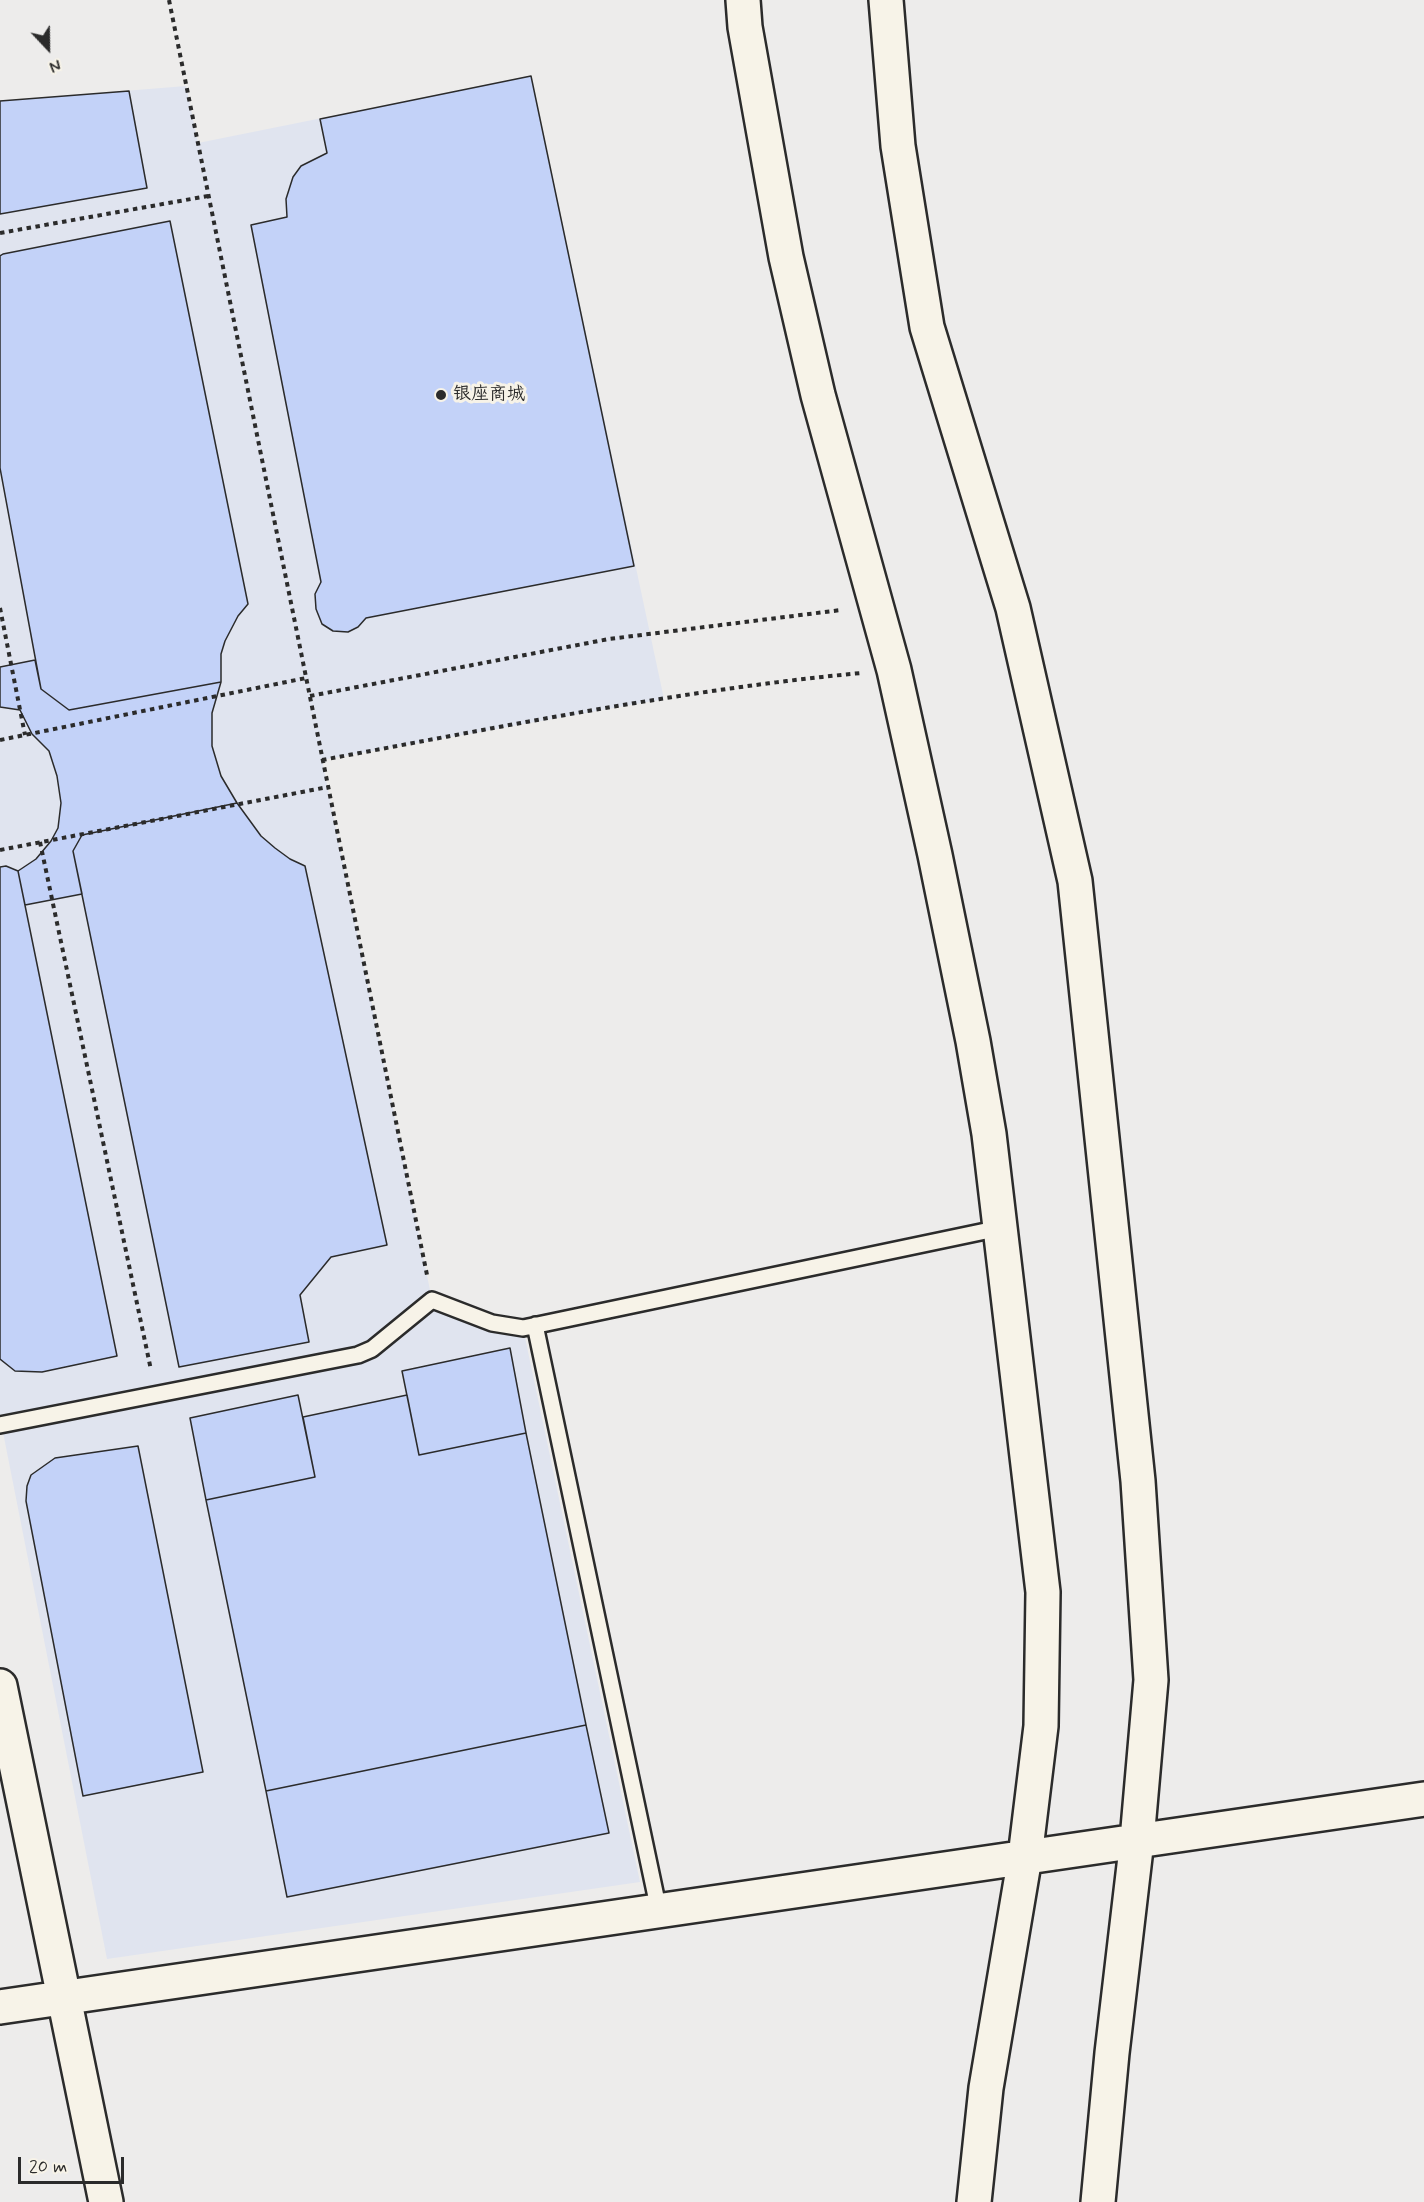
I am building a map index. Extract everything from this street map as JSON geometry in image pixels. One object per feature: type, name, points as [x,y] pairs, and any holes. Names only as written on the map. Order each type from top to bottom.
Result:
[{"type":"street","points":[[743,0],[747,38],[789,268],[818,395],[894,670],[973,1041],[989,1134],[1043,1592],[1041,1726],[1025,1857],[986,2088],[974,2202]]},
{"type":"street","points":[[886,0],[898,146],[927,327],[1013,608],[1075,881],[1138,1481],[1151,1680],[1137,1840],[1112,2053],[1098,2202]]},
{"type":"street","points":[[0,1686],[106,2202]]},
{"type":"street","points":[[0,2007],[1424,1799]]},
{"type":"lane","points":[[0,1425],[365,1353],[432,1300],[502,1326],[522,1328],[1000,1228]]},
{"type":"lane","points":[[535,1325],[659,1911]]},
{"type":"path","points":[[169,0],[432,1300]]},
{"type":"path","points":[[0,233],[208,196]]},
{"type":"path","points":[[309,696],[609,639],[878,606]]},
{"type":"path","points":[[0,608],[25,735]]},
{"type":"path","points":[[322,760],[686,696],[799,679],[894,670]]},
{"type":"path","points":[[0,740],[306,678]]},
{"type":"path","points":[[0,850],[328,786]]},
{"type":"path","points":[[40,842],[156,1395]]},
{"type":"shaded area","points":[[531,76],[664,699],[322,760],[432,1300],[523,1328],[640,1882],[107,1959],[0,1417],[0,101],[186,86],[198,143]]},
{"type":"building","name":"银座商城","points":[[531,76],[634,566],[366,618],[358,627],[348,632],[333,631],[322,624],[316,609],[315,594],[321,582],[251,225],[287,217],[286,199],[293,177],[301,166],[327,153],[320,119]]},
{"type":"building","points":[[129,91],[147,188],[0,214],[0,101]]},
{"type":"building","points":[[170,221],[248,604],[238,616],[225,641],[221,654],[221,682],[69,710],[41,689],[0,468],[0,256]]},
{"type":"building","points":[[35,660],[41,689],[69,710],[221,682],[212,713],[212,746],[221,776],[237,803],[82,835],[73,851],[82,894],[25,905],[18,871],[36,859],[51,841],[58,828],[61,803],[57,776],[49,751],[32,734],[20,710],[0,707],[0,667]]},
{"type":"building","points":[[237,803],[261,836],[290,859],[305,866],[387,1245],[331,1257],[300,1295],[309,1342],[179,1367],[73,851],[82,835]]},
{"type":"building","points":[[6,866],[18,871],[117,1356],[42,1372],[15,1371],[0,1359],[0,867]]},
{"type":"building","points":[[510,1348],[526,1433],[419,1455],[402,1371]]},
{"type":"building","points":[[298,1395],[315,1477],[206,1500],[190,1418]]},
{"type":"building","points":[[407,1395],[419,1455],[526,1433],[586,1725],[266,1791],[206,1500],[315,1477],[303,1417]]},
{"type":"building","points":[[138,1446],[203,1772],[83,1796],[26,1501],[27,1486],[31,1475],[55,1458]]},
{"type":"building","points":[[586,1725],[609,1833],[287,1897],[266,1791]]},
{"type":"place","name":"银座商城","points":[[441,395]]}]
